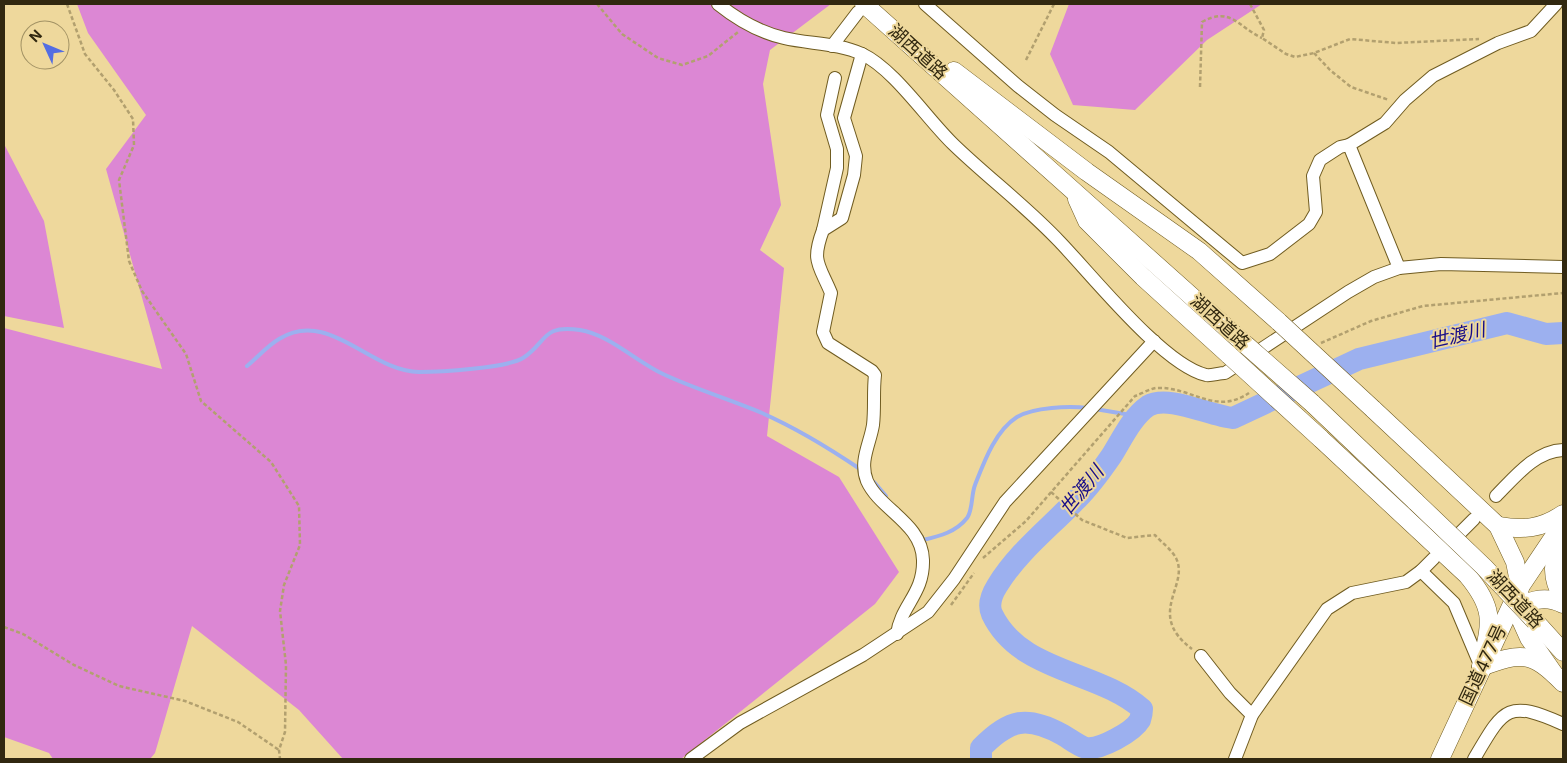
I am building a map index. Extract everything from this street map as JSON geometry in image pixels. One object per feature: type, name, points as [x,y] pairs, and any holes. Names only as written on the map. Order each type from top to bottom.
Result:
[{"type":"highway","name":"湖西道路","points":[[866,10],[1312,403],[1484,567],[1563,652]]},
{"type":"highway","points":[[866,10],[1001,105],[1088,172],[1199,251],[1373,408],[1498,526],[1515,562],[1520,587],[1492,588],[1468,575]]},
{"type":"highway","points":[[1074,192],[1087,221],[1143,277],[1468,575],[1483,595],[1488,612],[1489,628],[1481,667],[1522,655],[1531,658],[1559,679]]},
{"type":"highway","points":[[1498,526],[1531,529],[1545,525],[1563,514]]},
{"type":"highway","name":"国道477号","points":[[1440,759],[1481,667],[1511,613],[1520,587],[1563,523]]},
{"type":"highway","points":[[1563,538],[1555,554],[1553,567],[1554,580],[1563,598]]},
{"type":"highway","points":[[1559,679],[1511,613],[1543,599],[1563,604]]},
{"type":"street","points":[[718,4],[746,24],[784,38],[832,46],[862,54],[880,67],[952,144],[1058,239],[1113,300],[1154,341],[1184,364],[1207,375],[1225,373],[1348,292],[1374,277],[1399,268],[1441,264],[1563,267]]},
{"type":"street","points":[[925,4],[1018,86],[1055,115],[1109,152],[1242,263],[1270,254],[1309,224],[1316,212],[1313,176],[1320,160],[1340,147],[1349,145],[1386,123],[1399,107],[1433,76],[1498,43],[1531,31],[1556,4]]},
{"type":"street","points":[[832,46],[866,10]]},
{"type":"street","points":[[823,230],[842,218],[854,175],[856,156],[844,118],[862,54]]},
{"type":"street","points":[[835,78],[827,115],[837,149],[837,168],[818,244],[817,262],[820,274],[831,293],[823,332],[828,343],[872,371],[875,375],[872,427],[864,457],[866,479],[874,494],[895,511],[916,536],[924,558],[922,581],[915,598],[899,622],[897,634]]},
{"type":"street","points":[[1349,145],[1399,268]]},
{"type":"street","points":[[691,759],[740,723],[897,634],[928,612],[954,579],[1005,502],[1154,341]]},
{"type":"street","points":[[1496,496],[1519,472],[1537,458],[1563,450]]},
{"type":"street","points":[[1447,545],[1474,519]]},
{"type":"street","points":[[1236,759],[1252,715],[1327,609],[1352,593],[1406,582],[1421,572],[1434,558]]},
{"type":"street","points":[[1421,572],[1454,603],[1481,667]]},
{"type":"street","points":[[1201,656],[1230,693],[1252,715]]},
{"type":"street","points":[[1474,759],[1488,735],[1506,713],[1519,709],[1534,711],[1563,724]]},
{"type":"path","points":[[67,4],[86,54],[114,90],[133,119],[134,145],[119,180],[129,261],[142,291],[186,354],[201,401],[271,462],[299,506],[300,545],[284,585],[280,611],[286,665],[285,732],[279,750],[280,759]]},
{"type":"path","points":[[597,4],[622,34],[658,58],[682,65],[708,56],[729,41],[746,24]]},
{"type":"path","points":[[1026,60],[1054,4]]},
{"type":"path","points":[[1250,4],[1264,30],[1262,38]]},
{"type":"path","points":[[1200,87],[1202,22],[1214,16],[1229,16],[1286,54],[1295,57],[1350,39],[1396,43],[1485,38]]},
{"type":"path","points":[[1314,52],[1330,70],[1351,87],[1387,100],[1399,107]]},
{"type":"path","points":[[1318,345],[1371,321],[1423,306],[1563,293]]},
{"type":"path","points":[[980,561],[1026,521],[1135,396],[1155,388],[1174,391],[1219,404],[1243,397],[1251,392]]},
{"type":"path","points":[[1051,492],[1082,520],[1127,538],[1155,535],[1176,558],[1178,572],[1170,602],[1171,623],[1181,641],[1201,656]]},
{"type":"path","points":[[946,610],[970,581],[977,568]]},
{"type":"path","points":[[4,627],[23,634],[74,665],[118,686],[186,702],[238,722],[279,750]]},
{"type":"shaded area","points":[[77,4],[831,4],[770,50],[763,84],[781,205],[760,250],[784,268],[767,436],[839,477],[899,572],[875,604],[681,759],[343,759],[299,710],[192,626],[155,753],[150,759],[53,759],[49,753],[4,737],[4,328],[162,369],[106,169],[146,115],[88,33]]},
{"type":"shaded area","points":[[1069,4],[1262,4],[1207,40],[1135,110],[1073,105],[1050,54]]},
{"type":"shaded area","points":[[4,144],[44,221],[64,328],[4,316]]},
{"type":"waterway","name":"世渡川","points":[[981,759],[981,748],[991,738],[1010,726],[1019,723],[1039,725],[1063,735],[1083,747],[1092,748],[1124,735],[1140,720],[1142,709],[1124,696],[1040,660],[1021,648],[1005,633],[992,614],[990,607],[995,589],[1005,574],[1033,542],[1089,486],[1112,455],[1132,422],[1148,406],[1156,403],[1178,404],[1233,418],[1359,359],[1507,323],[1546,334],[1563,333]]},
{"type":"waterway","points":[[247,366],[279,339],[297,331],[315,331],[332,336],[383,362],[401,369],[419,372],[473,369],[515,361],[531,352],[551,332],[567,329],[580,330],[601,337],[663,374],[775,419],[836,453],[860,469]]},
{"type":"waterway","points":[[922,537],[923,540],[947,533],[958,527],[967,518],[975,485],[986,457],[1002,430],[1009,423],[1024,414],[1042,409],[1062,407],[1088,408]]},
{"type":"waterway","points":[[1095,409],[1137,416]]},
{"type":"waterway","points":[[874,482],[886,496]]}]
